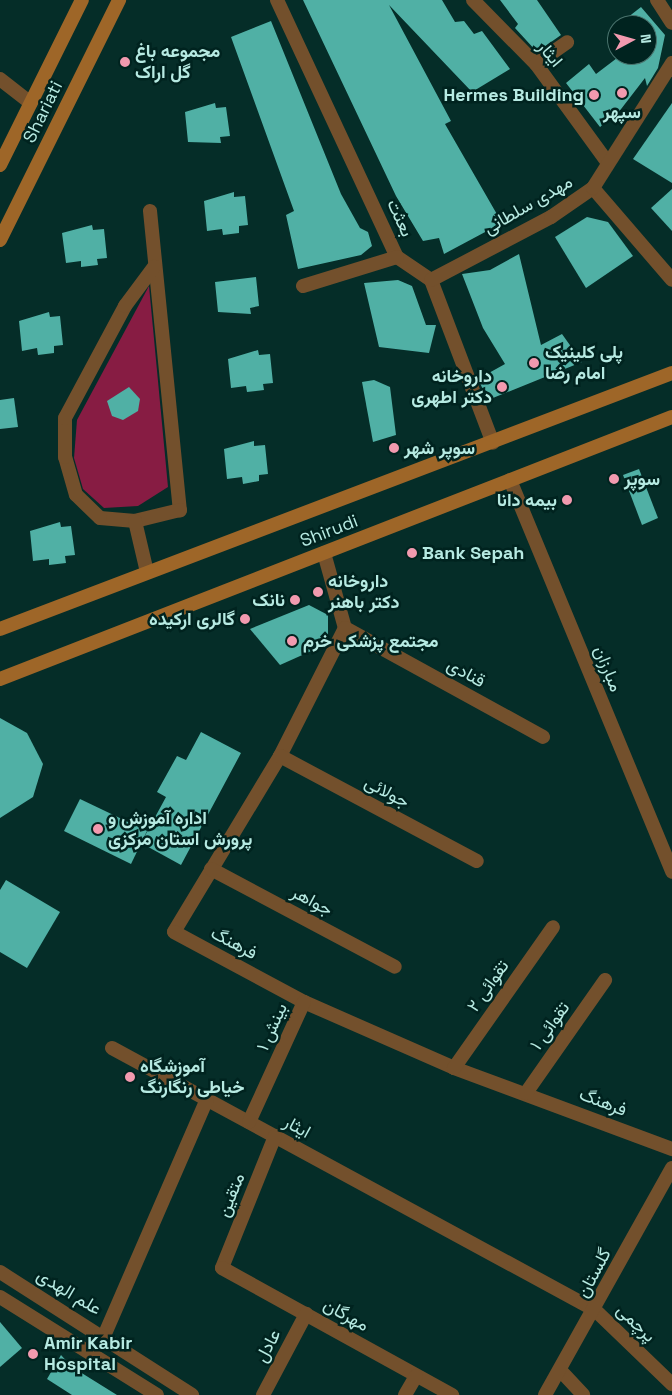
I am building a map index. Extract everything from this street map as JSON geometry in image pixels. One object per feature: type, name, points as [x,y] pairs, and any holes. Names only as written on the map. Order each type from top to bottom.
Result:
[{"type":"main road","name":"Shariati","points":[[0,165],[82,0]]},
{"type":"main road","name":"Shariati","points":[[0,240],[119,0]]},
{"type":"main road","name":"Shirudi","points":[[0,629],[493,443],[672,373]]},
{"type":"main road","name":"Shirudi","points":[[0,679],[672,417]]},
{"type":"street","name":"بعثت","points":[[277,0],[397,257],[430,280]]},
{"type":"street","name":"ایثار","points":[[473,0],[536,64],[608,163]]},
{"type":"street","points":[[657,0],[672,23]]},
{"type":"street","points":[[536,64],[567,42]]},
{"type":"street","name":"مهدی سلطانی","points":[[430,280],[551,217],[593,188],[672,63]]},
{"type":"street","points":[[0,79],[31,103]]},
{"type":"street","points":[[593,188],[672,280]]},
{"type":"street","points":[[150,210],[154,267],[180,510],[135,521],[100,518],[76,495],[64,457],[65,418],[125,306],[154,267]]},
{"type":"street","points":[[302,286],[397,257]]},
{"type":"street","points":[[430,280],[493,443]]},
{"type":"street","name":"مبارزان","points":[[510,480],[672,872]]},
{"type":"street","points":[[135,521],[147,572]]},
{"type":"street","points":[[324,553],[345,628]]},
{"type":"street","name":"قنادی","points":[[345,628],[543,737]]},
{"type":"street","name":"فرهنگ","points":[[345,628],[280,756],[174,932],[304,1002],[454,1068],[526,1093],[672,1149]]},
{"type":"street","name":"جولائی","points":[[280,756],[477,861]]},
{"type":"street","name":"جواهر","points":[[211,869],[395,966]]},
{"type":"street","name":"تقوائی ۲","points":[[454,1068],[553,927]]},
{"type":"street","name":"تقوائی ۱","points":[[526,1093],[605,980]]},
{"type":"street","name":"بینش ۱","points":[[249,1122],[304,1002]]},
{"type":"street","name":"ایثار","points":[[112,1048],[595,1310]]},
{"type":"street","points":[[104,1336],[207,1099]]},
{"type":"street","name":"متقین","points":[[222,1268],[275,1136]]},
{"type":"street","name":"گلستان","points":[[545,1395],[595,1310],[672,1168]]},
{"type":"street","name":"مهرگان","points":[[222,1268],[452,1395]]},
{"type":"street","name":"علم الهدی","points":[[0,1272],[104,1336],[192,1395]]},
{"type":"street","points":[[0,1298],[157,1395]]},
{"type":"street","name":"پرچمی","points":[[595,1310],[672,1384]]},
{"type":"street","name":"عادل","points":[[263,1395],[306,1314]]},
{"type":"street","points":[[560,1370],[584,1395]]},
{"type":"street","points":[[405,1395],[416,1376]]},
{"type":"shaded area","points":[[149,286],[168,487],[138,506],[104,508],[83,489],[74,458],[77,420]]},
{"type":"building","points":[[303,0],[442,0],[455,22],[464,21],[474,34],[482,31],[510,69],[472,92],[389,5],[451,121],[445,124],[502,223],[444,254],[439,238],[423,241],[396,196]]},
{"type":"building","points":[[500,0],[537,0],[561,35],[537,52],[515,28],[518,24]]},
{"type":"building","points":[[641,7],[648,15],[631,15]]},
{"type":"building","points":[[271,21],[341,194],[360,228],[368,232],[372,246],[361,255],[298,269],[286,215],[294,211],[231,37]]},
{"type":"building","points":[[657,26],[665,35],[658,68],[647,86],[645,78],[618,113],[600,127],[566,83],[589,64],[596,74],[608,65],[657,65]]},
{"type":"building","points":[[215,103],[216,108],[226,107],[230,136],[220,137],[221,143],[188,142],[185,112]]},
{"type":"building","points":[[672,103],[672,183],[633,159]]},
{"type":"building","points":[[672,189],[672,231],[651,208]]},
{"type":"building","points":[[234,192],[234,197],[245,196],[248,225],[239,226],[239,233],[223,235],[222,229],[207,231],[204,201]]},
{"type":"building","points":[[587,217],[608,222],[633,256],[586,288],[555,237]]},
{"type":"building","points":[[92,225],[93,230],[104,229],[107,258],[97,259],[98,265],[81,267],[81,261],[66,263],[62,233]]},
{"type":"building","points":[[519,254],[541,345],[562,334],[582,362],[488,400],[478,379],[505,364],[483,328],[462,274],[490,270]]},
{"type":"building","points":[[256,277],[259,306],[250,308],[251,314],[218,312],[215,282]]},
{"type":"building","points":[[398,280],[412,286],[426,325],[436,325],[429,353],[379,347],[364,283]]},
{"type":"building","points":[[49,312],[50,317],[60,316],[63,345],[54,346],[54,353],[38,355],[37,348],[22,351],[19,321]]},
{"type":"building","points":[[258,350],[259,355],[270,354],[273,383],[263,384],[264,390],[247,392],[246,386],[231,388],[228,359]]},
{"type":"building","points":[[374,380],[390,387],[396,435],[373,442],[362,382]]},
{"type":"building","points":[[129,387],[140,399],[138,411],[123,420],[112,416],[107,401]]},
{"type":"building","points":[[14,398],[18,427],[0,429],[0,400]]},
{"type":"building","points":[[254,441],[254,446],[265,445],[268,474],[259,475],[259,481],[243,484],[242,477],[227,479],[224,449]]},
{"type":"building","points":[[639,469],[658,518],[642,525],[623,475]]},
{"type":"building","points":[[60,522],[61,527],[71,526],[75,555],[65,556],[66,563],[49,565],[49,559],[33,561],[30,531]]},
{"type":"building","name":"مجتمع پزشکی خرم","points":[[309,605],[328,615],[328,635],[318,648],[280,665],[250,629]]},
{"type":"building","points":[[0,718],[27,733],[43,764],[33,797],[0,818]]},
{"type":"building","points":[[201,732],[241,753],[181,865],[141,843],[166,797],[157,792],[177,756],[186,760]]},
{"type":"building","points":[[80,799],[147,831],[131,864],[64,831]]},
{"type":"building","points":[[6,880],[60,912],[27,968],[0,952],[0,890]]},
{"type":"building","points":[[0,1322],[22,1348],[0,1367]]},
{"type":"building","points":[[61,1355],[72,1367],[117,1395],[72,1395],[47,1379]]},
{"type":"place","name":"مجموعه باغ گل اراک","points":[[125,62]]},
{"type":"place","name":"سپهر","points":[[622,93]]},
{"type":"place","name":"Hermes Building","points":[[594,95]]},
{"type":"place","name":"پلی کلینیک امام رضا","points":[[534,363]]},
{"type":"place","name":"داروخانه دکتر اطهری","points":[[502,387]]},
{"type":"place","name":"سوپر شهر","points":[[394,448]]},
{"type":"place","name":"سوپر","points":[[614,479]]},
{"type":"place","name":"بیمه دانا","points":[[567,500]]},
{"type":"place","name":"Bank Sepah","points":[[412,553]]},
{"type":"place","name":"داروخانه دکتر باهنر","points":[[318,592]]},
{"type":"place","name":"نانک","points":[[295,600]]},
{"type":"place","name":"گالری ارکیده","points":[[245,619]]},
{"type":"place","name":"مجتمع پزشکی خرم","points":[[292,641]]},
{"type":"place","name":"اداره آموزش و پرورش استان مرکزی","points":[[98,829]]},
{"type":"place","name":"آموزشگاه خیاطی رنگارنگ","points":[[130,1077]]},
{"type":"place","name":"Amir Kabir Hospital","points":[[33,1354]]}]
